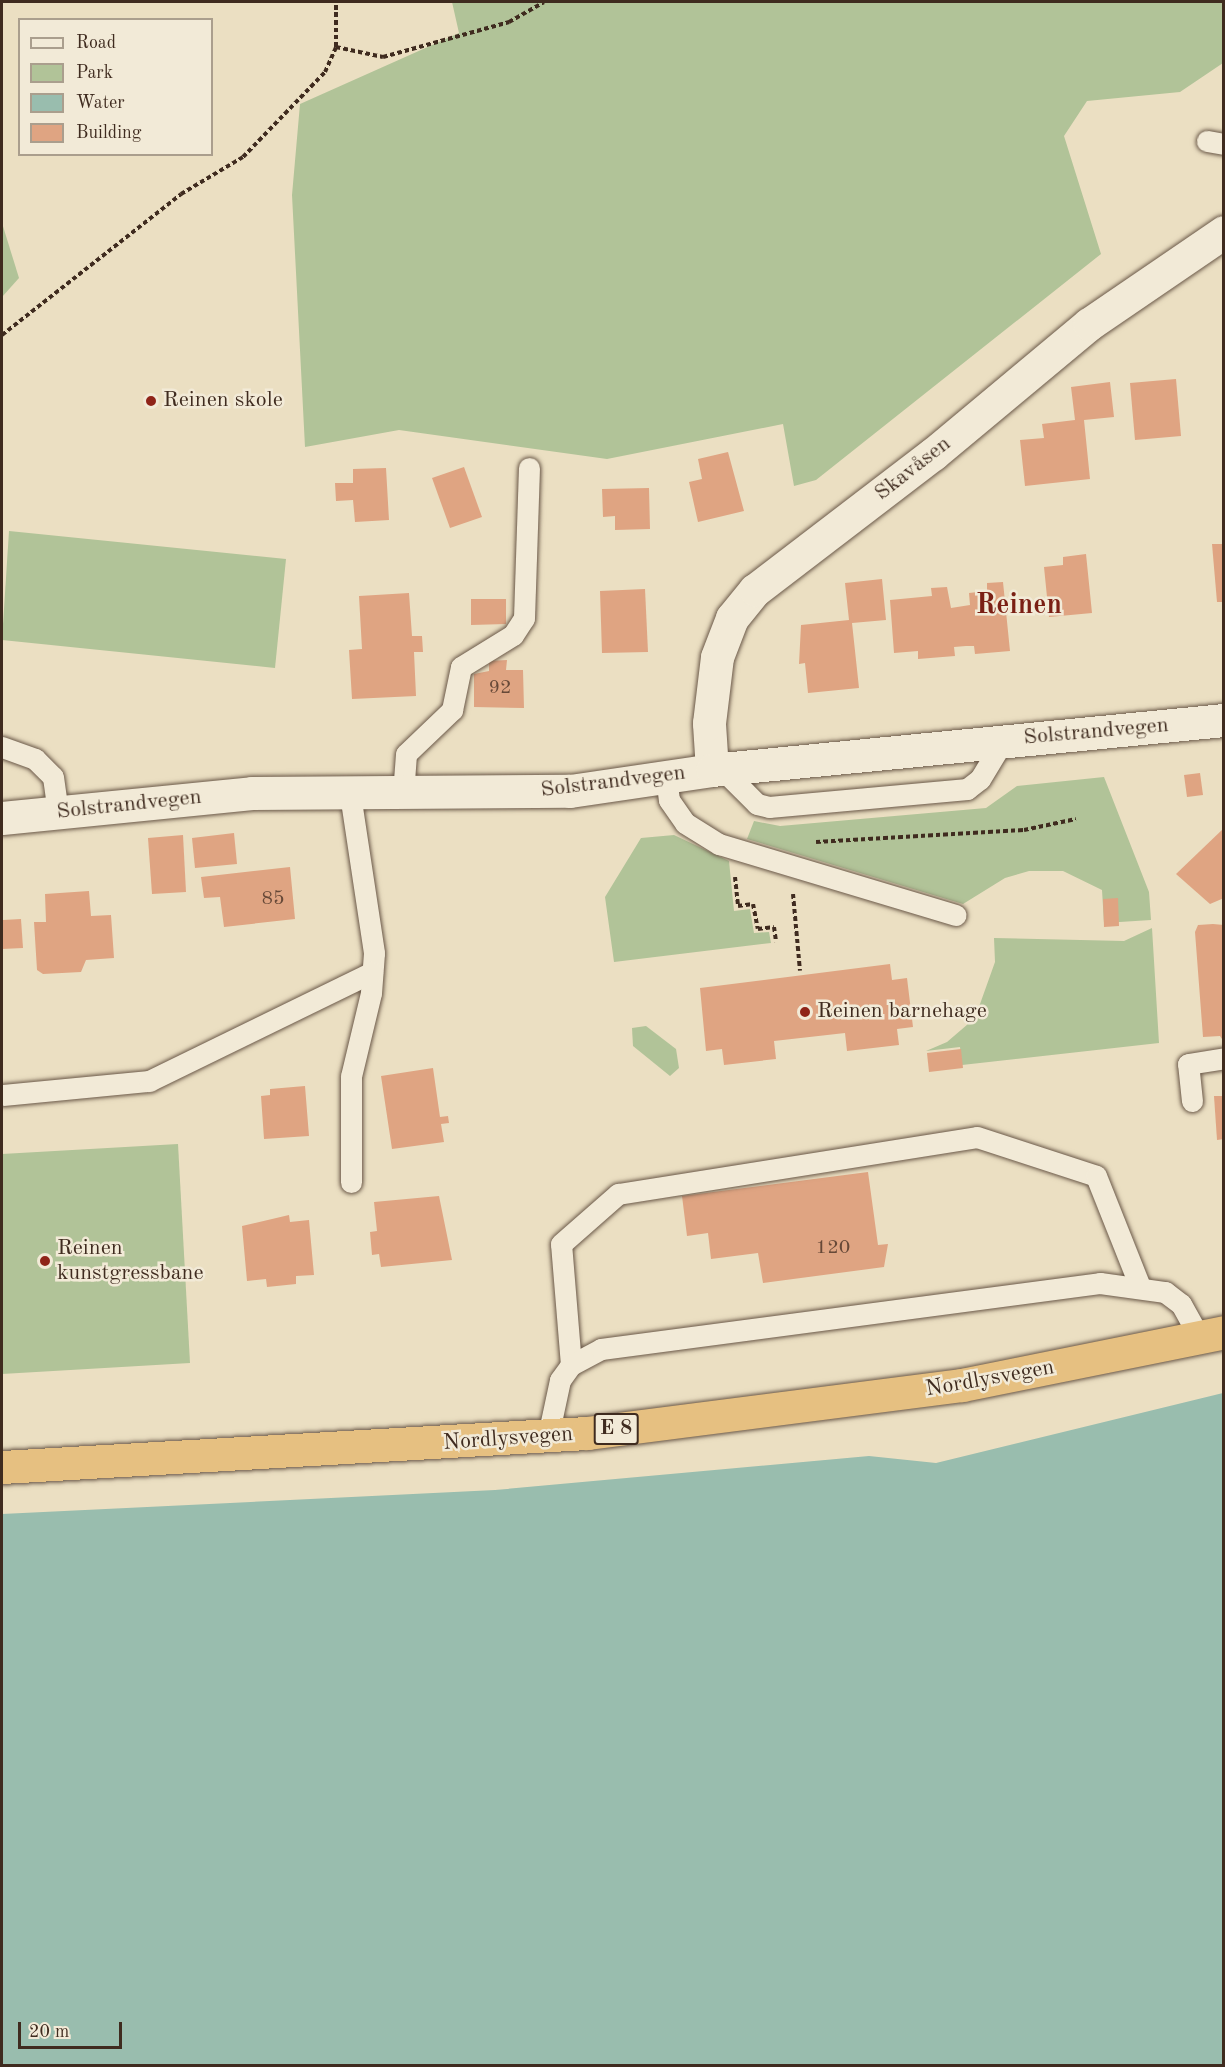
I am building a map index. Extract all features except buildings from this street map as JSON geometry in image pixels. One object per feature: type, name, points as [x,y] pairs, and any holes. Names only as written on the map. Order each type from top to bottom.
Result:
[{"type":"highway","name":"Nordlysvegen","points":[[2,1467],[548,1436],[889,1396],[1212,1335]]},
{"type":"street","name":"Skavåsen","points":[[717,770],[709,723],[717,657],[729,623],[755,590],[933,454],[1089,324],[1224,232]]},
{"type":"street","name":"Solstrandvegen","points":[[2,818],[252,793],[559,792],[717,770],[1224,720]]},
{"type":"lane","points":[[403,794],[406,754],[452,710],[461,667],[513,635],[524,618],[529,468]]},
{"type":"lane","points":[[717,770],[757,804],[769,807],[967,789],[980,779],[1003,741]]},
{"type":"lane","points":[[2,747],[35,759],[53,777],[58,812]]},
{"type":"lane","points":[[666,776],[669,800],[696,832],[791,868],[956,915]]},
{"type":"lane","points":[[350,794],[373,931],[372,972],[351,1076],[351,1182]]},
{"type":"lane","points":[[3,1095],[149,1081],[372,972]]},
{"type":"lane","points":[[1192,1101],[1188,1064],[1224,1058]]},
{"type":"lane","points":[[571,1365],[561,1244],[618,1194],[977,1137],[1096,1176],[1138,1284]]},
{"type":"lane","points":[[548,1436],[560,1380],[571,1365],[601,1349],[1100,1283],[1138,1284],[1180,1304],[1212,1335]]},
{"type":"path","points":[[2,335],[181,194],[243,157],[325,72],[336,47],[336,2]]},
{"type":"path","points":[[336,47],[383,57],[509,22],[544,2]]},
{"type":"path","points":[[800,971],[791,868],[794,847],[806,843],[946,830],[1024,830],[1076,819]]},
{"type":"path","points":[[735,877],[738,906],[753,904],[758,929],[774,927],[776,942]]},
{"type":"green space","points":[[452,2],[1223,2],[1223,63],[1180,92],[1087,101],[1064,136],[1101,254],[816,480],[794,486],[783,424],[607,459],[399,430],[305,447],[292,195],[300,104],[459,33]]},
{"type":"green space","points":[[2,223],[19,278],[2,297]]},
{"type":"green space","points":[[9,531],[286,559],[275,668],[2,640]]},
{"type":"green space","points":[[1104,777],[1149,892],[1151,920],[1104,923],[1102,890],[1063,871],[1029,871],[1005,878],[963,904],[747,839],[754,821],[780,826],[986,808],[1017,786]]},
{"type":"green space","points":[[674,835],[729,861],[734,911],[750,909],[754,933],[769,932],[771,943],[614,962],[605,897],[641,838]]},
{"type":"green space","points":[[1152,928],[1159,1043],[962,1065],[960,1047],[926,1051],[947,1042],[975,1018],[995,962],[994,938],[1124,941]]},
{"type":"green space","points":[[646,1026],[676,1049],[679,1068],[670,1076],[633,1046],[632,1028]]},
{"type":"green space","points":[[178,1144],[190,1363],[2,1374],[2,1154]]},
{"type":"water","points":[[1223,1393],[1223,2065],[2,2065],[2,1514],[495,1490],[869,1456],[936,1463]]},
{"type":"place","name":"Reinen skole","points":[[151,401]]},
{"type":"place","name":"Reinen barnehage","points":[[805,1012]]},
{"type":"place","name":"Reinen kunstgressbane","points":[[45,1261]]},
{"type":"district","name":"Reinen","points":[[1019,606]]}]
